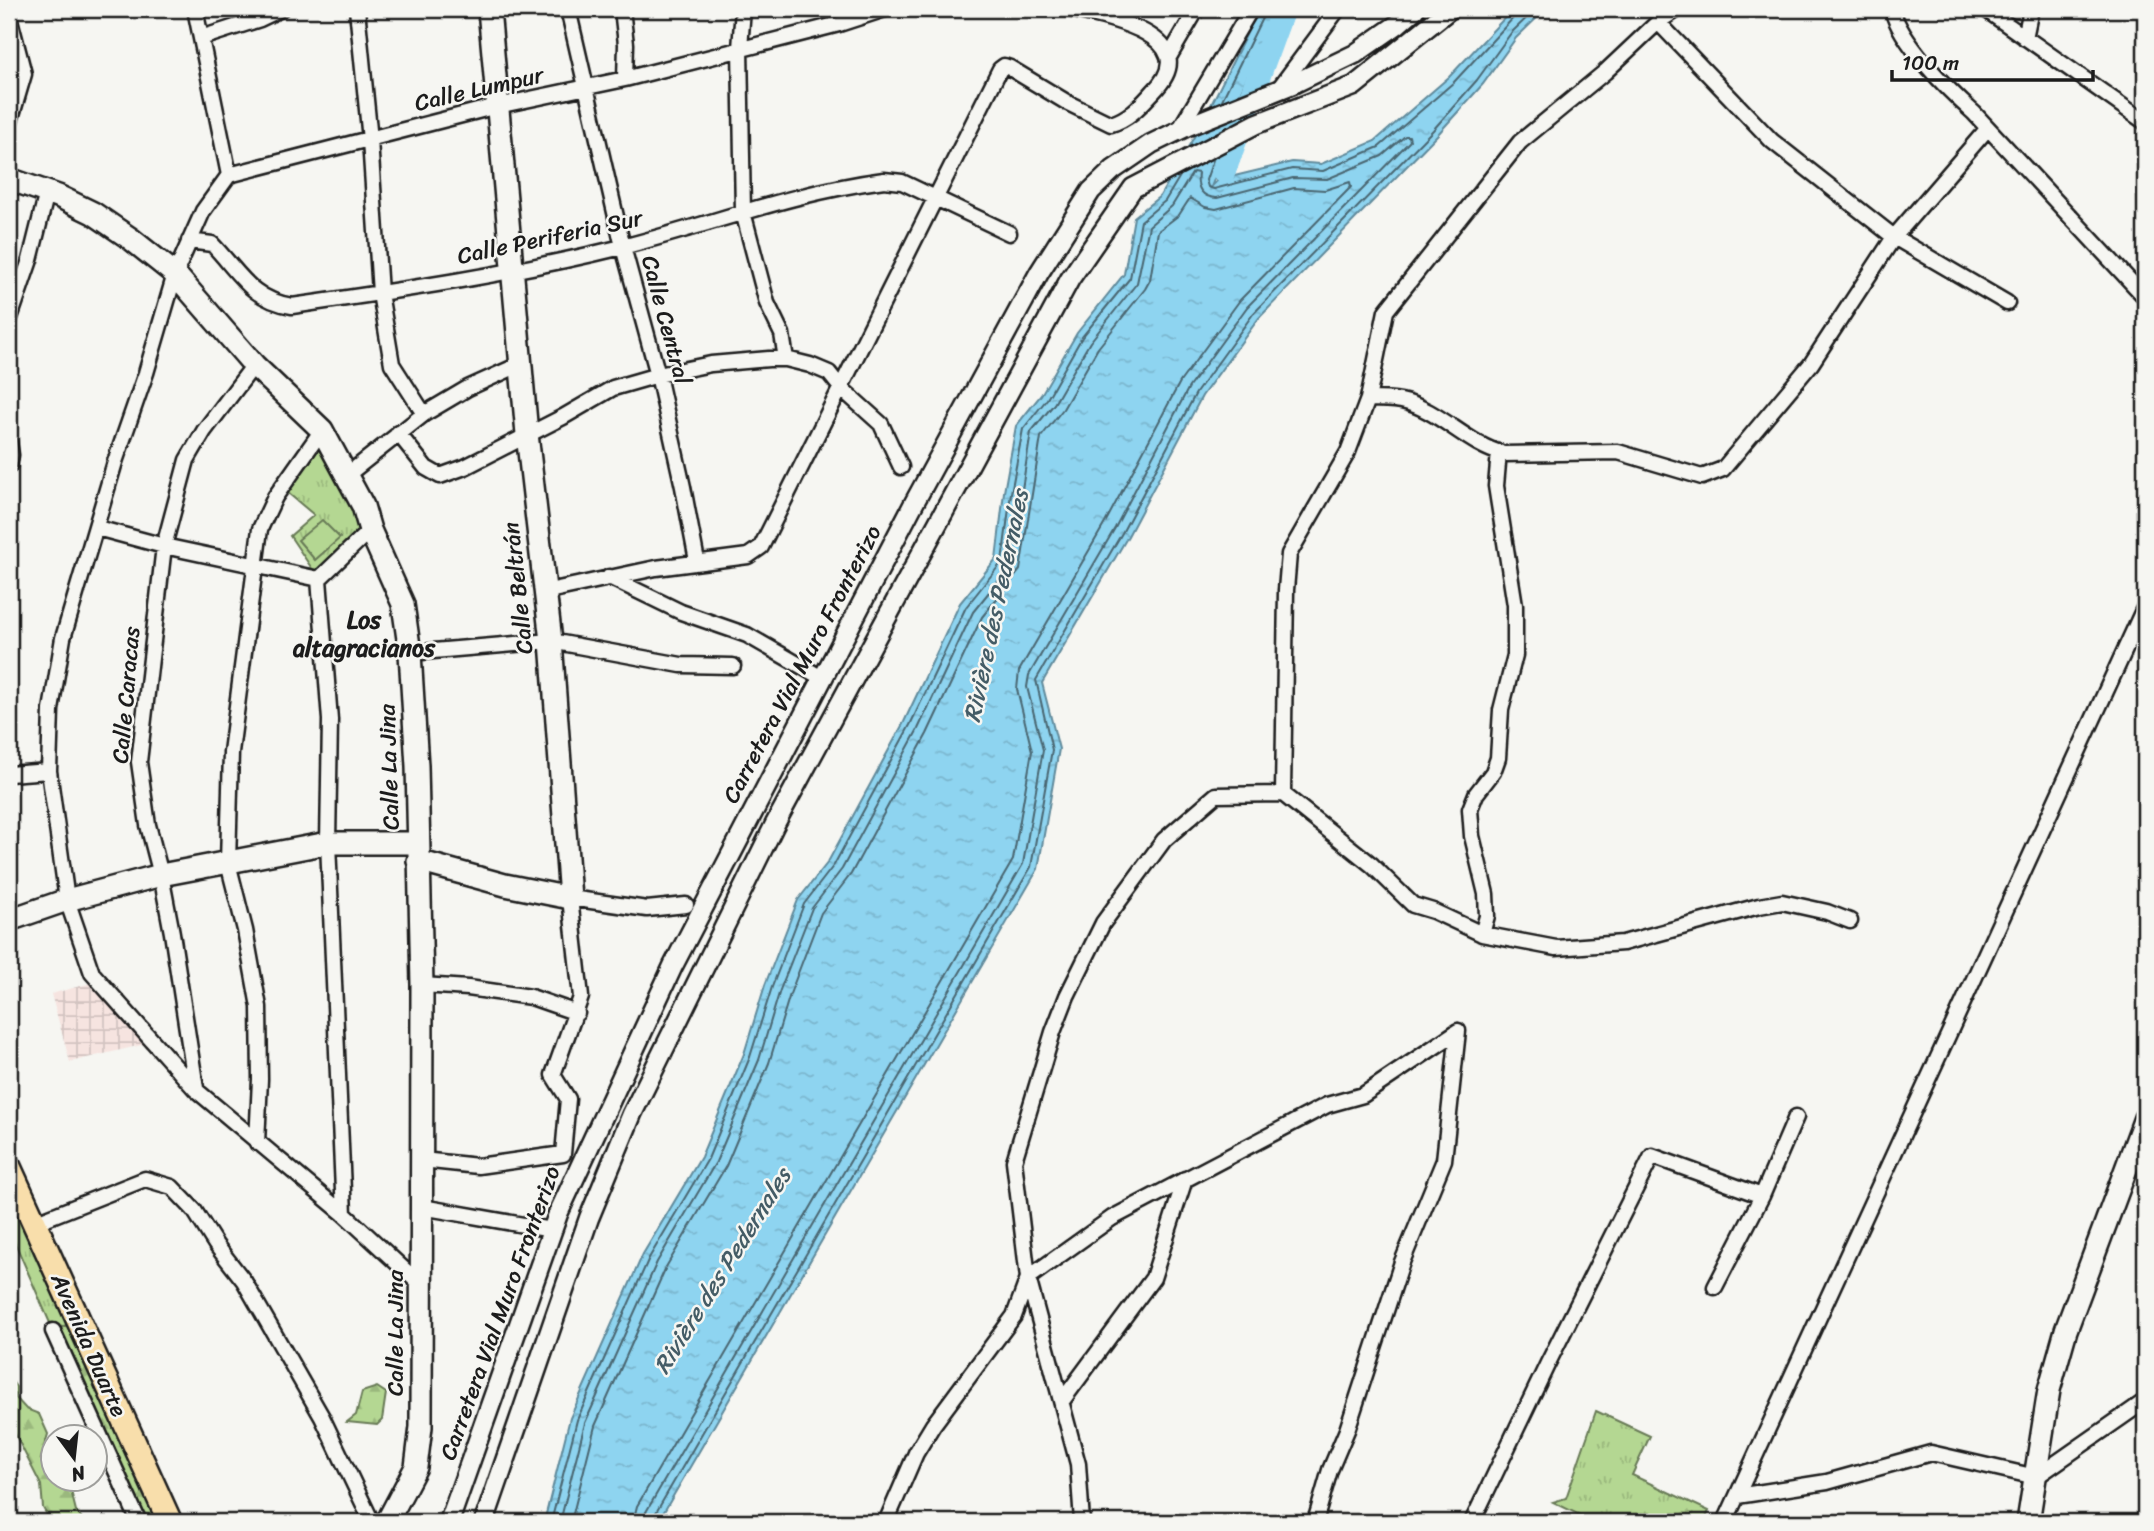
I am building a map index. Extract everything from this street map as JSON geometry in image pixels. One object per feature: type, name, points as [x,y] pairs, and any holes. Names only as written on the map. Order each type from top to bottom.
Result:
[{"type":"main road","name":"Calle Beltrán","points":[[489,9],[527,434],[551,641],[570,898]]},
{"type":"main road","name":"Calle La Jina","points":[[9,179],[47,192],[93,214],[131,239],[175,274],[254,365],[322,430],[363,506],[370,530],[402,604],[410,653],[417,766],[422,985],[421,1427],[416,1467],[387,1522]]},
{"type":"main road","points":[[9,920],[161,875],[328,843],[418,852],[505,885],[570,898]]},
{"type":"main road","points":[[2028,1522],[2049,1390],[2066,1330],[2145,1118]]},
{"type":"main road","name":"Avenida Duarte","points":[[9,1167],[170,1522]]},
{"type":"street","points":[[195,9],[229,175],[203,211],[175,274],[63,638],[51,710],[49,771],[67,901],[92,973],[196,1090],[344,1214],[422,1286]]},
{"type":"street","points":[[201,38],[260,19],[281,9]]},
{"type":"street","points":[[357,9],[370,140],[380,293],[392,364],[424,414]]},
{"type":"street","name":"Calle Central","points":[[568,9],[623,247],[657,375],[697,561]]},
{"type":"street","points":[[622,9],[626,44],[625,79]]},
{"type":"street","points":[[743,9],[740,48],[743,212],[767,303],[782,334],[786,359]]},
{"type":"street","name":"Calle Lumpur","points":[[229,175],[497,106],[625,79],[839,24],[885,9]]},
{"type":"street","points":[[1068,9],[1100,15],[1140,29],[1164,46],[1169,57]]},
{"type":"street","points":[[544,592],[608,577],[748,555],[761,547],[1000,69],[1004,66],[1010,68],[1068,103],[1111,124],[1123,120],[1165,80],[1169,57],[1197,9]]},
{"type":"street","points":[[1179,130],[1251,9]]},
{"type":"street","points":[[1277,90],[1338,9]]},
{"type":"street","name":"Carretera Vial Muro Fronterizo","points":[[449,1522],[552,1230],[673,966],[821,678],[1039,273],[1091,191],[1113,170],[1150,144],[1355,54],[1415,9]]},
{"type":"street","points":[[484,1522],[589,1218],[632,1114],[775,824],[1070,279],[1133,188],[1256,124],[1354,86],[1450,9]]},
{"type":"street","points":[[1283,794],[1289,554],[1348,452],[1368,399],[1386,311],[1520,142],[1605,72],[1658,22],[1678,9]]},
{"type":"street","points":[[1892,9],[1896,23],[1945,88],[1988,128],[2145,297]]},
{"type":"street","points":[[1984,9],[2145,122]]},
{"type":"street","points":[[2025,38],[2031,9]]},
{"type":"street","points":[[9,16],[24,74],[9,125]]},
{"type":"street","points":[[1658,22],[1772,141],[1894,237],[2007,303]]},
{"type":"street","points":[[1368,399],[1402,401],[1499,452],[1618,452],[1687,474],[1702,477],[1714,474],[1723,469],[1811,364],[1894,237],[1988,128]]},
{"type":"street","name":"Calle Periferia Sur","points":[[188,241],[212,244],[256,294],[275,303],[292,306],[512,272],[623,247],[743,212],[884,180],[902,182],[1009,233]]},
{"type":"street","points":[[9,321],[30,260],[47,192]]},
{"type":"street","points":[[398,433],[426,468],[440,475],[465,467],[564,418],[613,388],[657,375],[711,364],[786,359],[829,373],[841,388],[881,424],[901,467]]},
{"type":"street","points":[[347,475],[424,414],[468,388],[521,364]]},
{"type":"street","name":"Calle Caracas","points":[[196,1090],[161,875],[148,825],[139,762],[164,546],[187,460],[204,430],[254,365]]},
{"type":"street","points":[[257,1143],[259,1007],[245,930],[228,863],[231,752],[260,529],[275,497],[322,430]]},
{"type":"street","points":[[9,442],[9,467]]},
{"type":"street","points":[[1482,934],[1487,916],[1486,894],[1472,836],[1470,809],[1476,794],[1493,772],[1498,758],[1497,734],[1515,655],[1515,605],[1496,486],[1499,452]]},
{"type":"street","points":[[97,528],[164,546],[319,579]]},
{"type":"street","points":[[319,579],[370,530]]},
{"type":"street","points":[[608,577],[681,612],[747,635],[821,678]]},
{"type":"street","points":[[319,579],[330,720],[328,843],[344,1214]]},
{"type":"street","points":[[1725,1522],[2145,609]]},
{"type":"street","points":[[410,653],[551,641],[681,664],[733,666]]},
{"type":"street","points":[[9,774],[49,771]]},
{"type":"street","points":[[1082,1522],[1078,1464],[1028,1278],[1014,1161],[1053,1032],[1067,996],[1103,923],[1164,840],[1216,795],[1283,794],[1372,865],[1413,905],[1433,911],[1482,934],[1556,948],[1623,943],[1782,902],[1827,912],[1850,921]]},
{"type":"street","points":[[570,898],[647,909],[686,905]]},
{"type":"street","name":"Calle Beltrán","points":[[422,1160],[478,1166],[563,1154],[568,1099],[553,1075],[581,997],[570,898]]},
{"type":"street","points":[[422,985],[531,997],[577,1013]]},
{"type":"street","points":[[886,1522],[916,1452],[1014,1316],[1028,1278],[1112,1218],[1327,1105],[1363,1095],[1458,1031],[1444,1160],[1402,1262],[1347,1430],[1329,1471],[1315,1522]]},
{"type":"street","points":[[1715,1287],[1762,1196],[1796,1117]]},
{"type":"street","points":[[1472,1522],[1652,1156],[1762,1196]]},
{"type":"street","points":[[34,1223],[145,1179],[172,1187],[194,1210],[244,1282],[322,1417],[372,1522]]},
{"type":"street","points":[[1062,1401],[1153,1278],[1185,1179]]},
{"type":"street","points":[[422,1207],[552,1230]]},
{"type":"street","points":[[53,1331],[139,1522]]},
{"type":"street","points":[[1737,1496],[1827,1482],[1931,1453],[2036,1477],[2145,1401]]},
{"type":"shaded area","points":[[91,983],[146,1044],[70,1062],[51,994]]},
{"type":"green space","points":[[318,436],[370,530],[319,579],[290,536],[314,515],[282,488]]},
{"type":"green space","points":[[322,520],[340,538],[315,560],[298,540]]},
{"type":"green space","points":[[9,1170],[77,1321],[53,1330],[9,1229]]},
{"type":"green space","points":[[77,1321],[170,1522],[139,1522],[108,1453],[108,1422],[94,1422],[53,1331]]},
{"type":"green space","points":[[9,1377],[16,1387],[16,1398],[26,1409],[39,1414],[43,1422],[38,1422],[38,1479],[9,1422]]},
{"type":"green space","points":[[377,1387],[386,1393],[382,1420],[377,1425],[347,1422],[356,1415],[362,1392]]},
{"type":"green space","points":[[1596,1411],[1650,1436],[1632,1475],[1709,1511],[1704,1522],[1594,1522],[1553,1502],[1566,1498]]},
{"type":"green space","points":[[42,1492],[71,1492],[76,1511],[85,1522],[51,1522],[43,1508]]},
{"type":"water","name":"Rivière des Pedernales","points":[[1259,9],[1291,9],[1260,64],[1211,187],[1218,180],[1292,162],[1321,164],[1375,141],[1449,77],[1513,9],[1546,9],[1516,38],[1483,84],[1438,134],[1259,318],[1202,396],[1128,536],[1042,683],[1059,749],[1038,869],[658,1522],[544,1522],[570,1418],[643,1254],[701,1157],[744,1054],[765,985],[798,900],[828,862],[904,722],[960,603],[996,559],[1016,426],[1041,395],[1077,333],[1124,274],[1134,217],[1160,196],[1202,123]]},
{"type":"waterway","points":[[1224,171],[1283,9]]},
{"type":"district","name":"Los altagracianos","points":[[364,634]]}]
